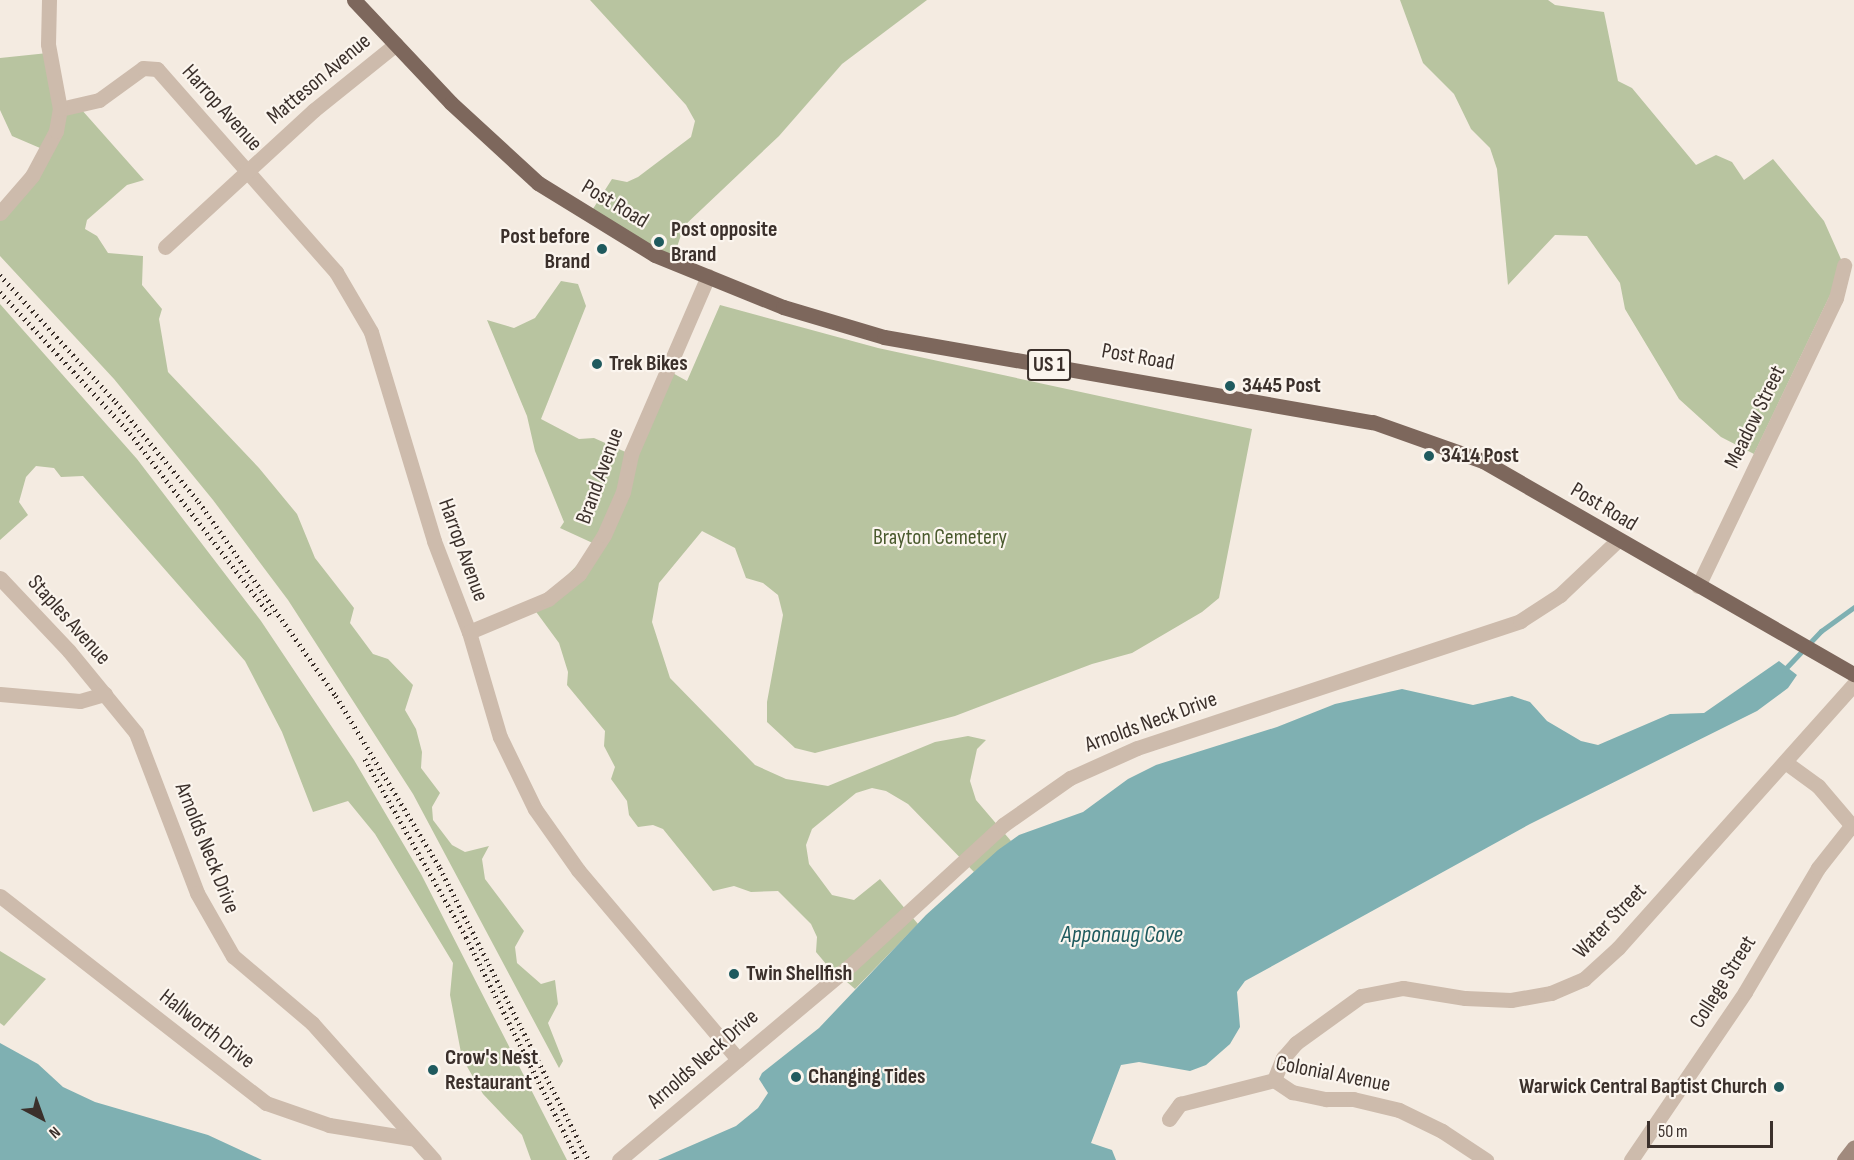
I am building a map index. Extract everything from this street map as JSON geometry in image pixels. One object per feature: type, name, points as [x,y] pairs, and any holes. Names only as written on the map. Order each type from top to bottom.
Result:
[{"type":"main road","name":"Post Road","points":[[354,0],[451,103],[538,183],[656,255],[783,307],[884,337],[1373,422],[1483,461],[1617,541],[1854,674]]},
{"type":"main road","points":[[1844,1160],[1854,1147]]},
{"type":"street","points":[[0,213],[51,146],[60,108],[48,44],[49,0]]},
{"type":"street","name":"Matteson Avenue","points":[[165,247],[247,169],[396,44]]},
{"type":"street","name":"Harrop Avenue","points":[[60,108],[99,100],[143,68],[157,69],[336,272],[371,332],[434,541],[469,632],[500,737],[535,809],[578,870],[738,1059]]},
{"type":"street","name":"Meadow Street","points":[[1698,586],[1836,298],[1844,265]]},
{"type":"street","name":"Brand Avenue","points":[[469,632],[548,599],[579,574],[604,535],[623,492],[631,454],[708,276]]},
{"type":"street","name":"Arnolds Neck Drive","points":[[619,1160],[853,963],[1003,825],[1070,778],[1137,747],[1520,621],[1560,595],[1617,541]]},
{"type":"street","name":"Staples Avenue","points":[[0,578],[105,694]]},
{"type":"street","name":"Water Street","points":[[1274,1080],[1296,1043],[1361,996],[1403,988],[1465,998],[1511,1000],[1551,993],[1584,979],[1618,948],[1854,684]]},
{"type":"street","points":[[0,694],[80,701],[105,694]]},
{"type":"street","name":"Arnolds Neck Drive","points":[[105,694],[118,706],[142,744],[197,893],[228,949],[312,1023],[434,1160]]},
{"type":"street","points":[[1785,762],[1818,786],[1853,827]]},
{"type":"street","name":"College Street","points":[[1631,1160],[1745,992],[1818,868],[1853,827]]},
{"type":"street","name":"Hallworth Drive","points":[[0,896],[266,1103],[329,1125],[415,1138]]},
{"type":"street","name":"Colonial Avenue","points":[[1170,1119],[1180,1104],[1274,1080],[1292,1092],[1326,1099],[1353,1099],[1399,1110],[1442,1131],[1486,1160]]},
{"type":"green space","points":[[590,0],[927,0],[842,64],[779,136],[684,226],[672,262],[591,212],[612,179],[627,182],[638,177],[691,137],[695,121],[686,105]]},
{"type":"green space","points":[[1400,0],[1548,0],[1555,5],[1604,12],[1618,81],[1632,88],[1696,165],[1716,155],[1732,162],[1744,180],[1773,159],[1824,221],[1844,266],[1754,454],[1721,437],[1679,399],[1625,309],[1620,283],[1587,236],[1555,235],[1508,285],[1497,169],[1490,148],[1471,129],[1454,94],[1423,63]]},
{"type":"green space","points":[[48,53],[61,110],[81,109],[144,180],[127,185],[87,220],[85,229],[97,236],[108,253],[143,256],[142,285],[162,309],[159,319],[168,372],[259,468],[297,514],[315,558],[354,608],[350,623],[373,654],[388,659],[413,685],[405,710],[416,729],[422,752],[421,768],[440,793],[432,807],[433,820],[452,845],[465,852],[489,846],[482,859],[485,879],[524,931],[515,947],[517,963],[541,984],[555,980],[558,1004],[548,1023],[563,1061],[559,1068],[413,794],[288,600],[213,500],[114,379],[0,256],[0,215],[47,151],[12,136],[0,110],[0,58]]},
{"type":"green space","name":"Brayton Cemetery","points":[[561,281],[578,284],[586,306],[541,419],[579,439],[594,438],[630,454],[669,371],[687,381],[720,305],[878,348],[1252,429],[1219,598],[1202,612],[1132,653],[1092,664],[955,716],[815,753],[795,748],[767,722],[767,702],[783,615],[778,595],[763,583],[746,578],[735,548],[702,531],[659,583],[652,622],[670,678],[755,765],[786,779],[828,786],[935,742],[968,736],[986,740],[977,749],[970,781],[976,800],[1011,841],[974,872],[908,804],[886,791],[872,788],[856,793],[812,829],[806,845],[809,864],[832,895],[854,900],[880,879],[918,924],[855,989],[839,975],[837,977],[816,952],[817,937],[811,924],[778,891],[751,892],[734,886],[713,891],[663,829],[653,825],[638,827],[629,815],[627,801],[611,779],[615,767],[604,746],[605,731],[567,685],[568,672],[559,643],[534,609],[597,545],[560,528],[564,522],[535,451],[527,416],[487,320],[514,328],[535,318]]},
{"type":"green space","points":[[0,304],[137,459],[261,621],[354,760],[421,874],[567,1160],[531,1160],[522,1135],[483,1094],[462,1058],[450,995],[453,963],[375,834],[348,801],[313,812],[282,732],[245,661],[83,476],[61,477],[54,468],[36,466],[26,477],[19,502],[28,515],[0,540]]},
{"type":"green space","points":[[0,951],[46,979],[4,1026],[0,1023]]},
{"type":"water","name":"Apponaug Cove","points":[[1779,661],[1797,675],[1788,688],[1757,711],[1530,824],[1245,981],[1237,992],[1240,1027],[1230,1044],[1206,1065],[1190,1071],[1139,1062],[1121,1065],[1091,1143],[1112,1150],[1116,1160],[658,1160],[736,1126],[758,1108],[768,1093],[759,1079],[762,1073],[819,1028],[926,915],[998,850],[1019,835],[1083,812],[1128,779],[1156,765],[1277,727],[1335,704],[1402,689],[1473,705],[1512,696],[1530,702],[1547,721],[1581,741],[1598,745],[1670,714],[1704,713]]},
{"type":"water","points":[[0,1043],[38,1064],[63,1087],[95,1102],[208,1135],[262,1160],[0,1160]]},
{"type":"waterway","points":[[1784,670],[1821,631],[1854,607]]},
{"type":"railway","points":[[0,275],[116,402],[199,502],[336,696],[440,868],[589,1160]]},
{"type":"railway","points":[[0,292],[130,433],[271,616]]},
{"type":"railway","points":[[365,759],[466,937],[578,1160]]},
{"type":"place","name":"Post opposite Brand","points":[[659,242]]},
{"type":"place","name":"Post before Brand","points":[[602,249]]},
{"type":"place","name":"Trek Bikes","points":[[597,364]]},
{"type":"place","name":"3445 Post","points":[[1230,386]]},
{"type":"place","name":"3414 Post","points":[[1429,456]]},
{"type":"place","name":"Twin Shellfish","points":[[734,974]]},
{"type":"place","name":"Crow's Nest Restaurant","points":[[433,1070]]},
{"type":"place","name":"Changing Tides","points":[[796,1077]]},
{"type":"place","name":"Warwick Central Baptist Church","points":[[1779,1087]]}]
